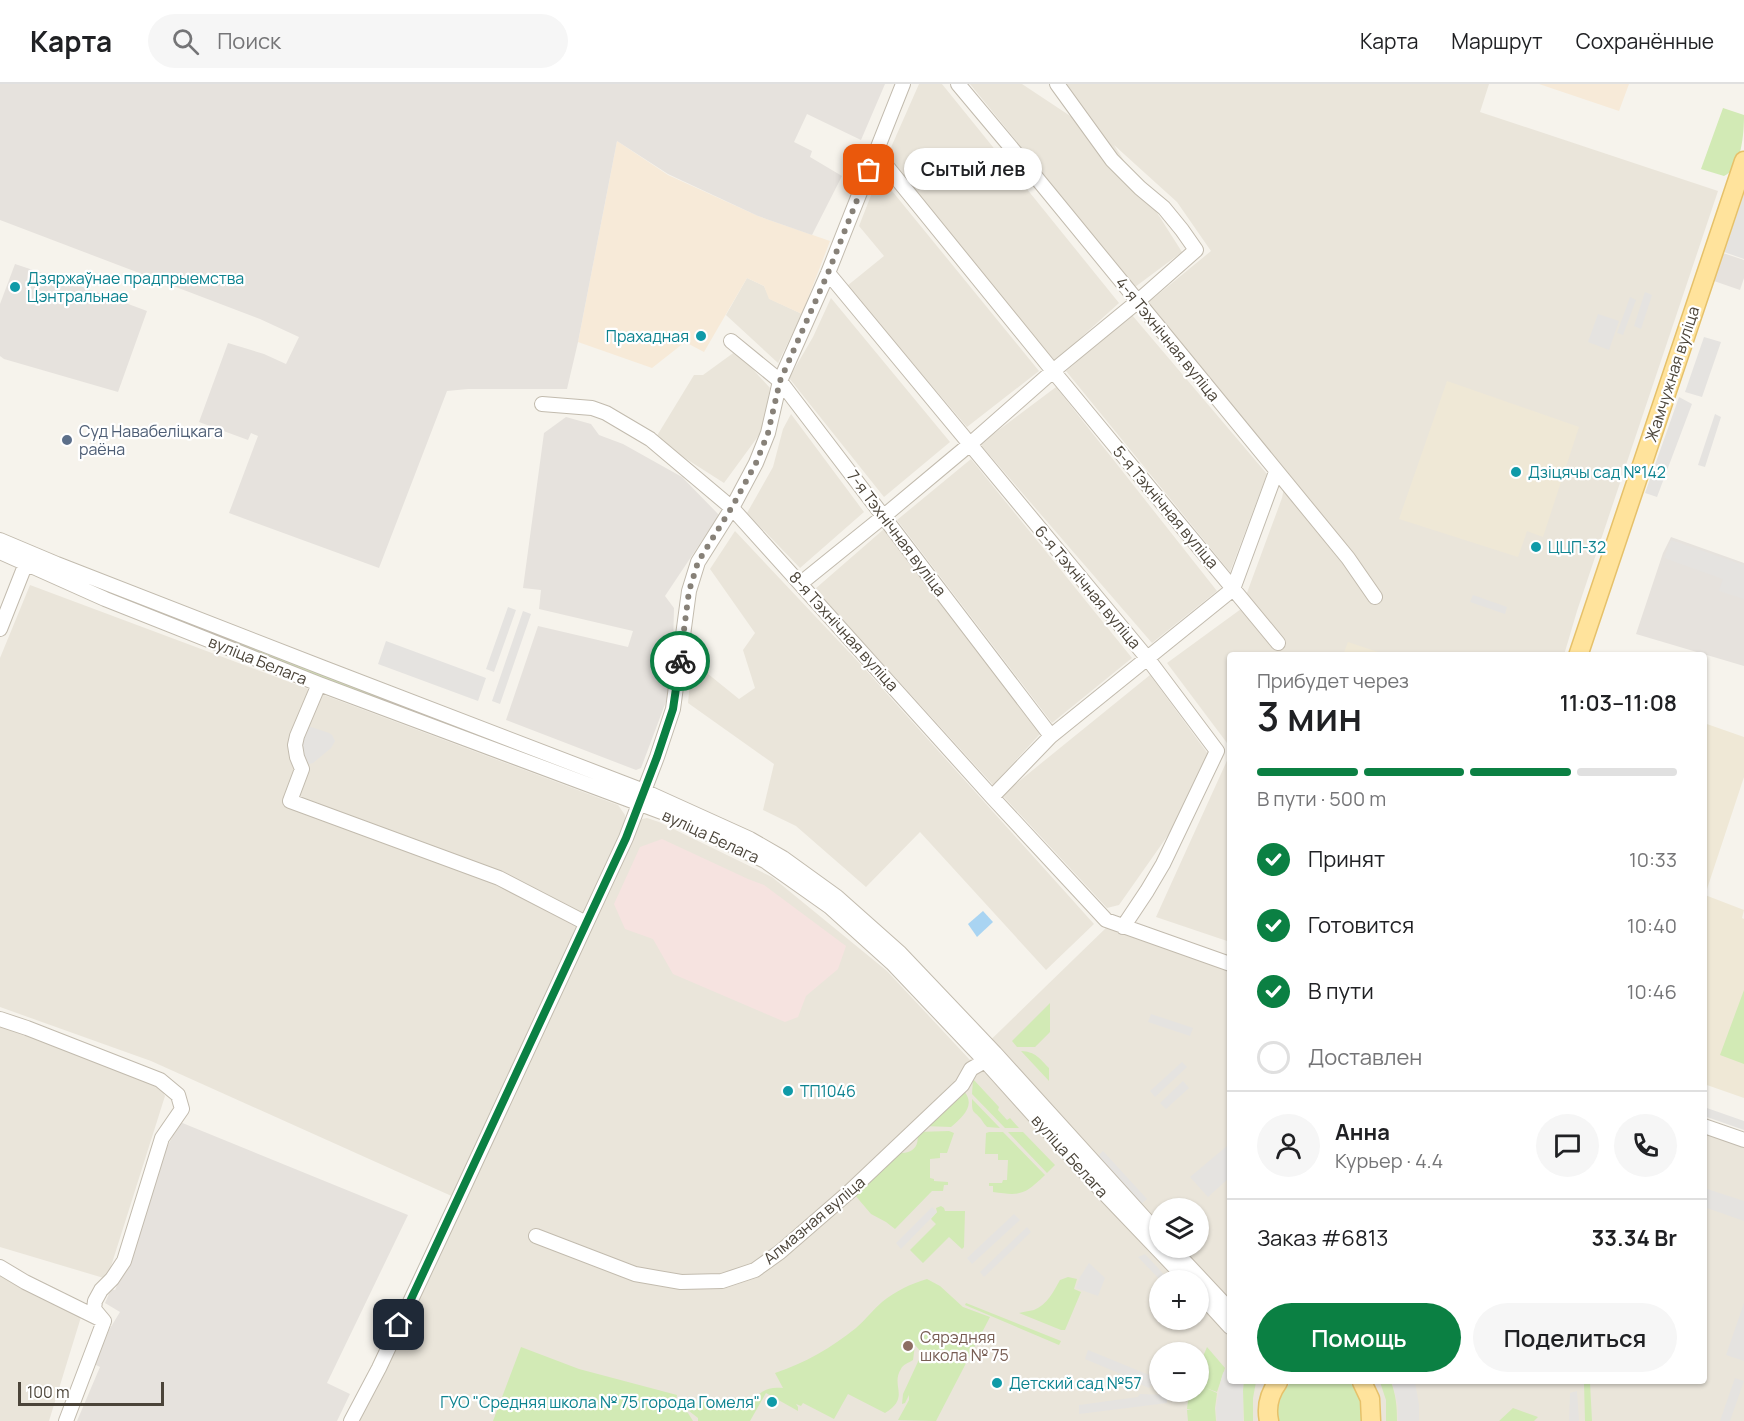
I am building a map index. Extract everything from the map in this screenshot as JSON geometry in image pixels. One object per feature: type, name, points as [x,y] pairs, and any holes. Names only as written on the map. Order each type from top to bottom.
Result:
[{"type":"main road","name":"Жамчужная вуліца","points":[[1579,652],[1744,161]]},
{"type":"main road","points":[[1363,1384],[1370,1399],[1371,1421]]},
{"type":"main road","points":[[1269,1421],[1268,1406],[1272,1387]]},
{"type":"street","points":[[351,1421],[379,1368],[626,838],[673,709],[689,591],[698,562],[756,463],[768,433],[780,381],[828,273],[903,84]]},
{"type":"street","name":"4-я Тэхнічная вуліца","points":[[958,84],[1348,558],[1376,597]]},
{"type":"street","points":[[801,583],[969,445],[1196,250],[1164,208],[1112,160],[1057,84]]},
{"type":"street","name":"5-я Тэхнічная вуліца","points":[[876,153],[1278,643]]},
{"type":"street","name":"6-я Тэхнічная вуліца","points":[[828,273],[1148,659],[1217,751],[1163,864],[1148,891],[1123,927]]},
{"type":"street","name":"7-я Тэхнічная вуліца","points":[[731,341],[780,381],[1050,736]]},
{"type":"street","name":"8-я Тэхнічная вуліца","points":[[542,404],[592,408],[606,413],[650,439],[732,507],[992,797],[1106,920],[1123,927]]},
{"type":"street","points":[[992,797],[1050,736],[1233,589],[1276,472]]},
{"type":"street","name":"вуліца Белага","points":[[0,540],[28,559],[105,599],[319,684],[641,797],[678,819],[765,861],[830,907],[892,963],[1177,1270]]},
{"type":"street","name":"вуліца Белага","points":[[0,552],[28,559],[324,668],[750,839],[783,858],[837,897],[900,953],[1149,1223]]},
{"type":"street","points":[[0,629],[28,559]]},
{"type":"street","points":[[319,684],[297,736],[295,750],[302,770],[290,801],[499,878],[586,923]]},
{"type":"street","points":[[1123,927],[1227,963]]},
{"type":"street","points":[[0,1019],[160,1080],[178,1095],[182,1109],[162,1138],[124,1261],[95,1301],[94,1309],[104,1321]]},
{"type":"street","name":"Алмазная вуліца","points":[[536,1236],[635,1274],[681,1282],[722,1281],[754,1270],[780,1252],[848,1193],[962,1085],[971,1070],[985,1061]]},
{"type":"street","points":[[1707,1127],[1744,1140]]},
{"type":"street","points":[[1181,1258],[1227,1307]]},
{"type":"street","points":[[0,1267],[104,1321]]},
{"type":"street","points":[[1209,1304],[1227,1324]]},
{"type":"street","points":[[66,1421],[104,1321]]},
{"type":"shaded area","points":[[0,84],[885,84],[861,140],[807,114],[794,142],[812,151],[810,157],[842,176],[812,235],[758,216],[668,174],[617,141],[567,389],[447,391],[379,568],[229,513],[258,436],[251,433],[248,440],[199,422],[228,343],[264,354],[286,364],[299,337],[260,319],[0,220]]},
{"type":"shaded area","points":[[919,84],[942,84],[1119,303],[1055,361],[885,161]]},
{"type":"shaded area","points":[[970,84],[1022,84],[1108,141],[1055,84],[1489,84],[1480,112],[1718,191],[1565,652],[1227,652],[1227,743],[1167,663],[1241,609],[1282,498],[1287,472],[1144,306],[1211,251],[1177,202],[1114,145],[1182,252],[1135,287]]},
{"type":"shaded area","points":[[1539,84],[1629,84],[1619,111]]},
{"type":"shaded area","points":[[617,141],[668,175],[758,216],[830,241],[802,314],[769,299],[764,286],[747,278],[704,352],[685,342],[652,368],[578,342]]},
{"type":"shaded area","points":[[879,175],[1039,371],[967,427],[847,286],[884,256],[859,226]]},
{"type":"shaded area","points":[[1744,194],[1744,259],[1724,252]]},
{"type":"shaded area","points":[[1723,253],[1744,260],[1744,278],[1740,290],[1714,281]]},
{"type":"shaded area","points":[[15,264],[147,311],[118,392],[0,356],[0,304]]},
{"type":"shaded area","points":[[747,278],[764,286],[770,299],[802,314],[778,363],[726,315]]},
{"type":"shaded area","points":[[1645,292],[1652,295],[1641,329],[1634,326]]},
{"type":"shaded area","points":[[1630,297],[1636,300],[1623,335],[1617,333]]},
{"type":"shaded area","points":[[831,298],[950,442],[884,497],[789,378],[813,337]]},
{"type":"shaded area","points":[[1598,314],[1619,321],[1609,350],[1588,342]]},
{"type":"shaded area","points":[[1132,315],[1267,474],[1230,572],[1066,371]]},
{"type":"shaded area","points":[[1704,337],[1721,342],[1702,397],[1685,392]]},
{"type":"shaded area","points":[[736,351],[770,388],[762,431],[724,483],[655,439],[694,375],[703,375]]},
{"type":"shaded area","points":[[1447,381],[1579,427],[1543,537],[1527,531],[1518,557],[1399,519]]},
{"type":"shaded area","points":[[1056,387],[1217,591],[1152,643],[980,444]]},
{"type":"shaded area","points":[[1679,397],[1692,404],[1657,497],[1645,493]]},
{"type":"shaded area","points":[[791,414],[864,512],[800,568],[747,513],[773,467],[783,429]]},
{"type":"shaded area","points":[[1715,414],[1721,417],[1705,467],[1698,465]]},
{"type":"shaded area","points":[[566,417],[591,424],[599,435],[623,444],[682,477],[719,515],[665,596],[674,608],[673,646],[667,699],[641,768],[636,770],[506,720],[538,626],[628,647],[633,631],[539,609],[541,590],[523,588],[544,433]]},
{"type":"shaded area","points":[[971,459],[1132,658],[1052,723],[897,520]]},
{"type":"shaded area","points":[[884,529],[1040,734],[993,785],[815,589]]},
{"type":"shaded area","points":[[735,531],[863,667],[1094,924],[1046,970],[920,832],[866,887],[796,826],[763,810],[774,764],[688,703],[692,661],[739,699],[755,688],[743,650],[755,633],[710,569]]},
{"type":"shaded area","points":[[1671,537],[1744,563],[1744,666],[1707,655],[1707,652],[1697,652],[1636,634],[1663,553]]},
{"type":"shaded area","points":[[1671,540],[1744,565],[1744,599],[1719,591],[1723,579],[1664,558]]},
{"type":"shaded area","points":[[30,585],[618,805],[625,815],[626,825],[456,1198],[151,1061],[0,1007],[0,658]]},
{"type":"shaded area","points":[[1473,595],[1507,607],[1505,614],[1470,602]]},
{"type":"shaded area","points":[[508,607],[516,610],[494,672],[486,669]]},
{"type":"shaded area","points":[[523,611],[531,614],[500,704],[492,701]]},
{"type":"shaded area","points":[[386,641],[486,678],[478,701],[378,664]]},
{"type":"shaded area","points":[[1348,642],[1378,652],[1344,652]]},
{"type":"shaded area","points":[[1150,675],[1211,758],[1185,811],[1119,905],[1107,908],[1002,795]]},
{"type":"shaded area","points":[[1707,724],[1744,737],[1744,777],[1707,889]]},
{"type":"shaded area","points":[[307,727],[329,733],[335,741],[331,748],[313,763],[306,765],[298,743]]},
{"type":"shaded area","points":[[1227,761],[1227,941],[1156,917]]},
{"type":"shaded area","points":[[647,818],[772,877],[887,971],[970,1060],[1109,925],[1227,965],[1227,1384],[1707,1384],[1707,1132],[1744,1145],[1744,1421],[357,1421],[638,824],[642,819]]},
{"type":"shaded area","points":[[662,839],[764,885],[846,946],[838,969],[806,996],[798,1017],[785,1022],[673,974],[653,939],[625,929],[614,904],[640,847]]},
{"type":"shaded area","points":[[1707,896],[1744,910],[1742,918],[1744,919],[1744,1098],[1707,1085]]},
{"type":"shaded area","points":[[1151,1014],[1193,1028],[1190,1036],[1148,1022]]},
{"type":"shaded area","points":[[0,1027],[50,1042],[159,1084],[165,1096],[107,1279],[0,1247]]},
{"type":"shaded area","points":[[1182,1062],[1187,1067],[1155,1097],[1150,1091]]},
{"type":"shaded area","points":[[1183,1081],[1189,1088],[1166,1109],[1160,1103]]},
{"type":"shaded area","points":[[1707,1108],[1744,1121],[1744,1130],[1707,1117]]},
{"type":"shaded area","points":[[180,1122],[408,1215],[327,1383],[350,1394],[337,1421],[77,1421],[100,1367],[94,1364],[120,1312],[105,1303],[111,1289],[115,1290],[139,1234],[164,1153]]},
{"type":"shaded area","points":[[1227,1146],[1227,1180],[1208,1197],[1190,1177]]},
{"type":"shaded area","points":[[1103,1151],[1147,1199],[1141,1204],[1097,1157]]},
{"type":"shaded area","points":[[1707,1189],[1744,1201],[1744,1221],[1707,1208]]},
{"type":"shaded area","points":[[932,1207],[937,1212],[901,1249],[896,1243]]},
{"type":"shaded area","points":[[1014,1214],[1020,1220],[972,1264],[967,1258]]},
{"type":"shaded area","points":[[1027,1227],[1031,1232],[984,1277],[980,1272]]},
{"type":"shaded area","points":[[1145,1254],[1160,1270],[1150,1270],[1138,1257]]},
{"type":"shaded area","points":[[1089,1263],[1105,1278],[1098,1296],[1076,1288]]},
{"type":"shaded area","points":[[0,1272],[81,1317],[49,1421],[0,1421]]},
{"type":"shaded area","points":[[1744,1303],[1744,1361],[1726,1355]]},
{"type":"shaded area","points":[[1088,1350],[1149,1375],[1149,1388],[1140,1382],[1085,1359]]},
{"type":"shaded area","points":[[1227,1368],[1227,1384],[1243,1384],[1243,1421],[1217,1421],[1216,1408],[1223,1373]]},
{"type":"shaded area","points":[[1735,1378],[1744,1381],[1730,1421],[1720,1421]]},
{"type":"shaded area","points":[[1393,1384],[1415,1384],[1419,1421],[1398,1421],[1398,1405]]},
{"type":"shaded area","points":[[1577,1391],[1579,1421],[1569,1421],[1570,1393]]},
{"type":"shaded area","points":[[1140,1394],[1149,1394],[1149,1402],[1167,1403],[1079,1414],[1079,1405],[1138,1397]]},
{"type":"green space","points":[[1723,108],[1744,115],[1741,149],[1735,166],[1724,176],[1701,169]]},
{"type":"green space","points":[[59,568],[559,765],[335,684],[76,581]]},
{"type":"green space","points":[[1744,990],[1744,1064],[1720,1055]]},
{"type":"green space","points":[[1050,1003],[1050,1032],[1035,1047],[1017,1047],[1012,1041]]},
{"type":"green space","points":[[1021,1051],[1040,1058],[1049,1068],[1049,1081]]},
{"type":"green space","points":[[973,1079],[999,1107],[998,1110],[1007,1120],[1010,1118],[1019,1128],[1005,1128],[972,1094]]},
{"type":"green space","points":[[962,1089],[969,1105],[960,1119],[951,1127],[924,1126]]},
{"type":"green space","points":[[972,1099],[1000,1128],[987,1127],[974,1111]]},
{"type":"green space","points":[[949,1131],[954,1133],[947,1153],[940,1153],[940,1158],[930,1159],[930,1178],[934,1181],[948,1182],[948,1185],[944,1185],[943,1191],[932,1191],[895,1229],[871,1214],[854,1194],[899,1153],[912,1150],[916,1145],[917,1132]]},
{"type":"green space","points":[[1003,1132],[1045,1175],[1022,1193],[993,1192],[993,1186],[989,1186],[989,1183],[1002,1183],[1003,1180],[1007,1180],[1008,1160],[998,1160],[998,1154],[985,1154],[986,1133]]},
{"type":"green space","points":[[1008,1132],[1023,1132],[1055,1165],[1047,1173]]},
{"type":"green space","points":[[941,1206],[945,1211],[965,1211],[964,1247],[962,1249],[949,1237],[923,1263],[910,1250],[936,1224],[931,1219],[937,1212],[936,1208]]},
{"type":"green space","points":[[1068,1277],[1077,1279],[1074,1289],[1081,1292],[1065,1330],[1019,1313],[1034,1310],[1043,1304],[1060,1280]]},
{"type":"green space","name":"Сярэдняя школа № 75","points":[[927,1279],[940,1286],[963,1307],[990,1317],[936,1421],[898,1420],[909,1400],[909,1395],[902,1404],[903,1394],[922,1353],[915,1345],[913,1360],[903,1366],[898,1375],[899,1397],[897,1402],[885,1413],[848,1394],[834,1419],[803,1403],[801,1406],[796,1404],[798,1411],[766,1393],[750,1421],[698,1421],[698,1418],[689,1411],[679,1407],[688,1413],[693,1421],[493,1421],[521,1347],[579,1369],[677,1395],[675,1405],[757,1396],[769,1389],[783,1388],[775,1373],[807,1360],[837,1342],[856,1328],[887,1298],[903,1288]]},
{"type":"green space","points":[[966,1303],[1061,1341],[1059,1345],[965,1305]]},
{"type":"green space","points":[[1209,1349],[1225,1368],[1217,1392],[1209,1389]]},
{"type":"green space","points":[[1244,1384],[1256,1384],[1253,1421],[1244,1421]]},
{"type":"green space","points":[[1289,1384],[1351,1384],[1359,1395],[1362,1421],[1278,1421],[1280,1400]]},
{"type":"green space","points":[[1381,1384],[1392,1384],[1396,1401],[1397,1421],[1386,1421],[1386,1400]]},
{"type":"green space","points":[[1584,1384],[1590,1384],[1592,1421],[1585,1421]]},
{"type":"green space","points":[[1209,1389],[1217,1393],[1216,1421],[1188,1421],[1187,1410],[1192,1409],[1187,1409],[1188,1402],[1209,1402]]},
{"type":"green space","points":[[1513,1408],[1538,1417],[1534,1421],[1499,1421]]},
{"type":"water","points":[[983,911],[993,922],[977,937],[968,924]]},
{"type":"way so far","points":[[680,661],[689,591],[698,562],[756,463],[768,433],[780,381],[828,273],[869,170]]},
{"type":"place","name":"Сытый лев","points":[[869,170]]},
{"type":"place","name":"Дзяржаўнае прадпрыемства Цэнтральнае","points":[[15,287]]},
{"type":"place","name":"Прахадная","points":[[701,336]]},
{"type":"place","name":"Суд Навабеліцкага раёна","points":[[67,440]]},
{"type":"place","name":"Дзіцячы сад №142","points":[[1516,472]]},
{"type":"place","name":"ЦЦП-32","points":[[1536,547]]},
{"type":"place","name":"ТП1046","points":[[788,1091]]},
{"type":"place","name":"Сярэдняя школа № 75","points":[[908,1346]]},
{"type":"place","name":"Детский сад №57","points":[[997,1383]]},
{"type":"place","name":"ГУО \"Средняя школа № 75 города Гомеля\"","points":[[772,1402]]},
{"type":"route","points":[[399,1325],[626,838],[673,709],[680,661]]}]
